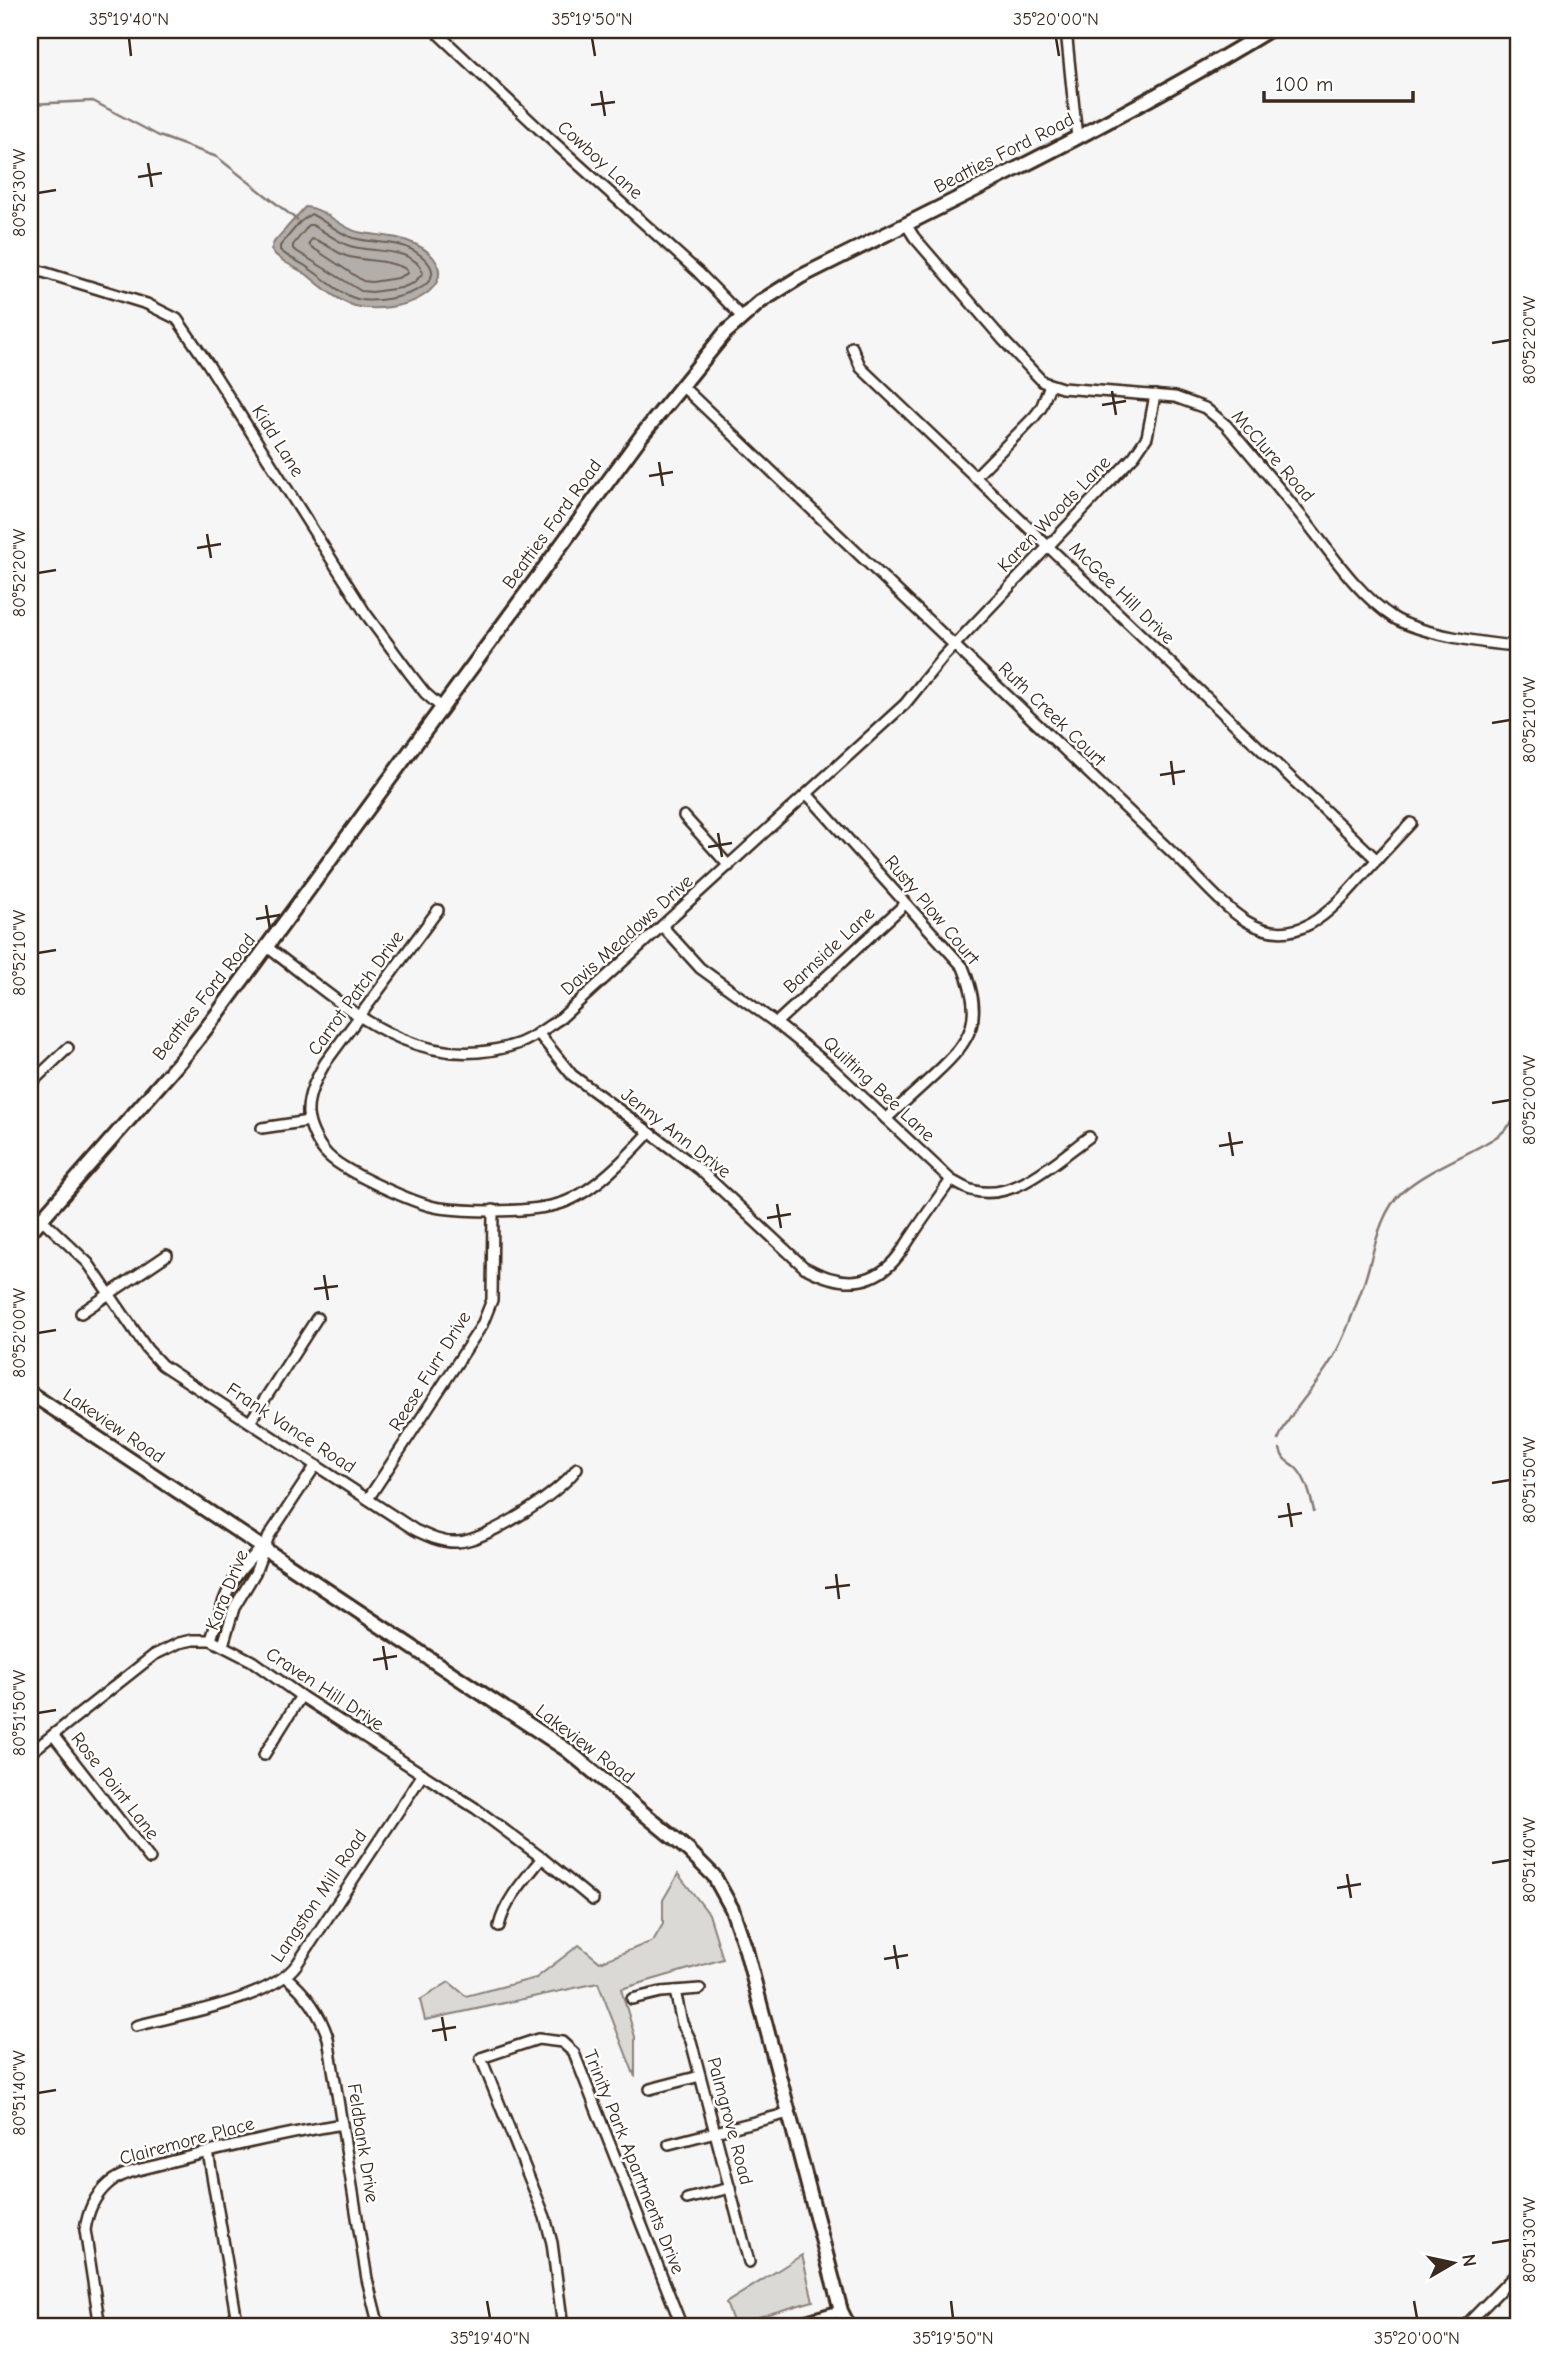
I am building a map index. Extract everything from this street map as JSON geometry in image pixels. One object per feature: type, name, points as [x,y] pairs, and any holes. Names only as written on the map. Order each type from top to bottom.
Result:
[{"type":"main road","name":"Beatties Ford Road","points":[[30,1232],[183,1058],[602,488],[725,333],[776,291],[1077,138],[1269,30]]},
{"type":"main road","name":"Lakeview Road","points":[[30,1394],[567,1750],[688,1850],[714,1877],[732,1909],[746,1950],[841,2312],[849,2327]]},
{"type":"street","name":"Cowboy Lane","points":[[434,30],[698,272],[742,317]]},
{"type":"street","points":[[1066,30],[1077,138]]},
{"type":"street","points":[[906,224],[914,237],[1004,341],[1036,376],[1050,385],[1041,408],[1034,417],[975,477]]},
{"type":"street","name":"Kidd Lane","points":[[30,268],[147,304],[177,319],[366,614],[418,684],[441,707]]},
{"type":"street","name":"McGee Hill Drive","points":[[852,347],[861,368],[1377,860]]},
{"type":"street","name":"McClure Road","points":[[1050,385],[1155,395],[1194,403],[1226,425],[1357,584],[1396,619],[1439,633],[1518,646]]},
{"type":"street","name":"Ruth Creek Court","points":[[682,386],[1248,922],[1282,931],[1315,923],[1335,907],[1411,823]]},
{"type":"street","name":"Karen Woods Lane","points":[[954,645],[1142,446],[1152,422],[1155,395]]},
{"type":"street","name":"Davis Meadows Drive","points":[[267,947],[361,1017],[405,1042],[432,1050],[457,1053],[476,1053],[520,1043],[561,1018],[808,795],[905,704],[954,645]]},
{"type":"street","name":"Rusty Plow Court","points":[[808,795],[963,967],[972,989],[974,1015],[968,1038],[954,1056],[886,1119]]},
{"type":"street","points":[[684,816],[729,866]]},
{"type":"street","name":"Barnside Lane","points":[[776,1023],[905,904]]},
{"type":"street","name":"Carrot Patch Drive","points":[[309,1121],[311,1090],[325,1063],[438,910]]},
{"type":"street","name":"Quilting Bee Lane","points":[[662,926],[701,968],[831,1067],[951,1180],[971,1190],[990,1192],[1012,1188],[1089,1137]]},
{"type":"street","name":"Jenny Ann Drive","points":[[538,1033],[572,1075],[699,1169],[804,1268],[839,1282],[855,1282],[877,1276],[892,1264],[951,1180]]},
{"type":"street","points":[[30,1084],[68,1048]]},
{"type":"street","points":[[262,1128],[309,1121],[326,1154],[347,1170],[431,1206],[493,1210],[534,1210],[564,1202],[592,1187],[649,1133]]},
{"type":"street","name":"Frank Vance Road","points":[[30,1208],[82,1256],[147,1349],[162,1365],[415,1530],[439,1540],[458,1542],[486,1534],[552,1493],[563,1485],[577,1468]]},
{"type":"street","name":"Reese Furr Drive","points":[[368,1499],[481,1325],[492,1300],[493,1210]]},
{"type":"street","points":[[81,1313],[167,1255]]},
{"type":"street","points":[[250,1422],[317,1318]]},
{"type":"street","name":"Kara Drive","points":[[223,1645],[234,1608],[255,1573],[269,1536],[316,1465]]},
{"type":"street","name":"Kara Drive","points":[[211,1640],[227,1590],[242,1566],[263,1548]]},
{"type":"street","name":"Craven Hill Drive","points":[[30,1753],[154,1655],[179,1643],[211,1640],[252,1661],[301,1696],[496,1822],[593,1900]]},
{"type":"street","points":[[264,1755],[301,1696]]},
{"type":"street","name":"Rose Point Lane","points":[[53,1735],[150,1859]]},
{"type":"street","name":"Langston Mill Road","points":[[136,2026],[253,1995],[286,1977],[423,1774]]},
{"type":"street","points":[[499,1926],[501,1917],[518,1888],[542,1858]]},
{"type":"street","name":"Feldbank Drive","points":[[286,1977],[312,2002],[322,2018],[328,2038],[367,2279],[379,2327]]},
{"type":"street","points":[[632,1999],[699,1989]]},
{"type":"street","name":"Palmgrove Road","points":[[675,1991],[682,2023],[691,2041],[749,2262]]},
{"type":"street","name":"Trinity Park Apartments Drive","points":[[563,2327],[552,2243],[545,2217],[481,2058],[538,2039],[562,2042],[574,2053],[682,2327]]},
{"type":"street","points":[[650,2089],[700,2076]]},
{"type":"street","points":[[669,2144],[789,2113]]},
{"type":"street","name":"Clairemore Place","points":[[100,2327],[86,2237],[88,2214],[93,2202],[107,2185],[118,2178],[208,2152],[279,2135],[342,2124]]},
{"type":"street","points":[[208,2152],[238,2327]]},
{"type":"street","points":[[687,2199],[730,2188]]},
{"type":"street","points":[[1464,2327],[1518,2272]]},
{"type":"street","points":[[785,2327],[841,2312]]},
{"type":"shaded area","points":[[678,1874],[709,1914],[723,1959],[621,1989],[635,2037],[635,2077],[598,1983],[425,2020],[420,2000],[449,1982],[466,1996],[536,1978],[579,1945],[600,1962],[653,1941],[663,1924],[663,1900]]},
{"type":"shaded area","points":[[802,2255],[813,2301],[734,2324],[726,2303]]},
{"type":"water","points":[[305,207],[319,211],[358,232],[394,237],[424,249],[436,261],[439,275],[437,282],[423,296],[399,305],[363,307],[342,300],[271,250],[274,242]]},
{"type":"waterway","points":[[30,104],[93,101],[159,136],[217,157],[297,220]]},
{"type":"waterway","points":[[1278,1440],[1341,1342],[1365,1280],[1383,1222],[1394,1201],[1413,1183],[1499,1135],[1518,1116]]},
{"type":"waterway","points":[[1280,1449],[1285,1460],[1297,1469],[1303,1478],[1314,1511]]}]
